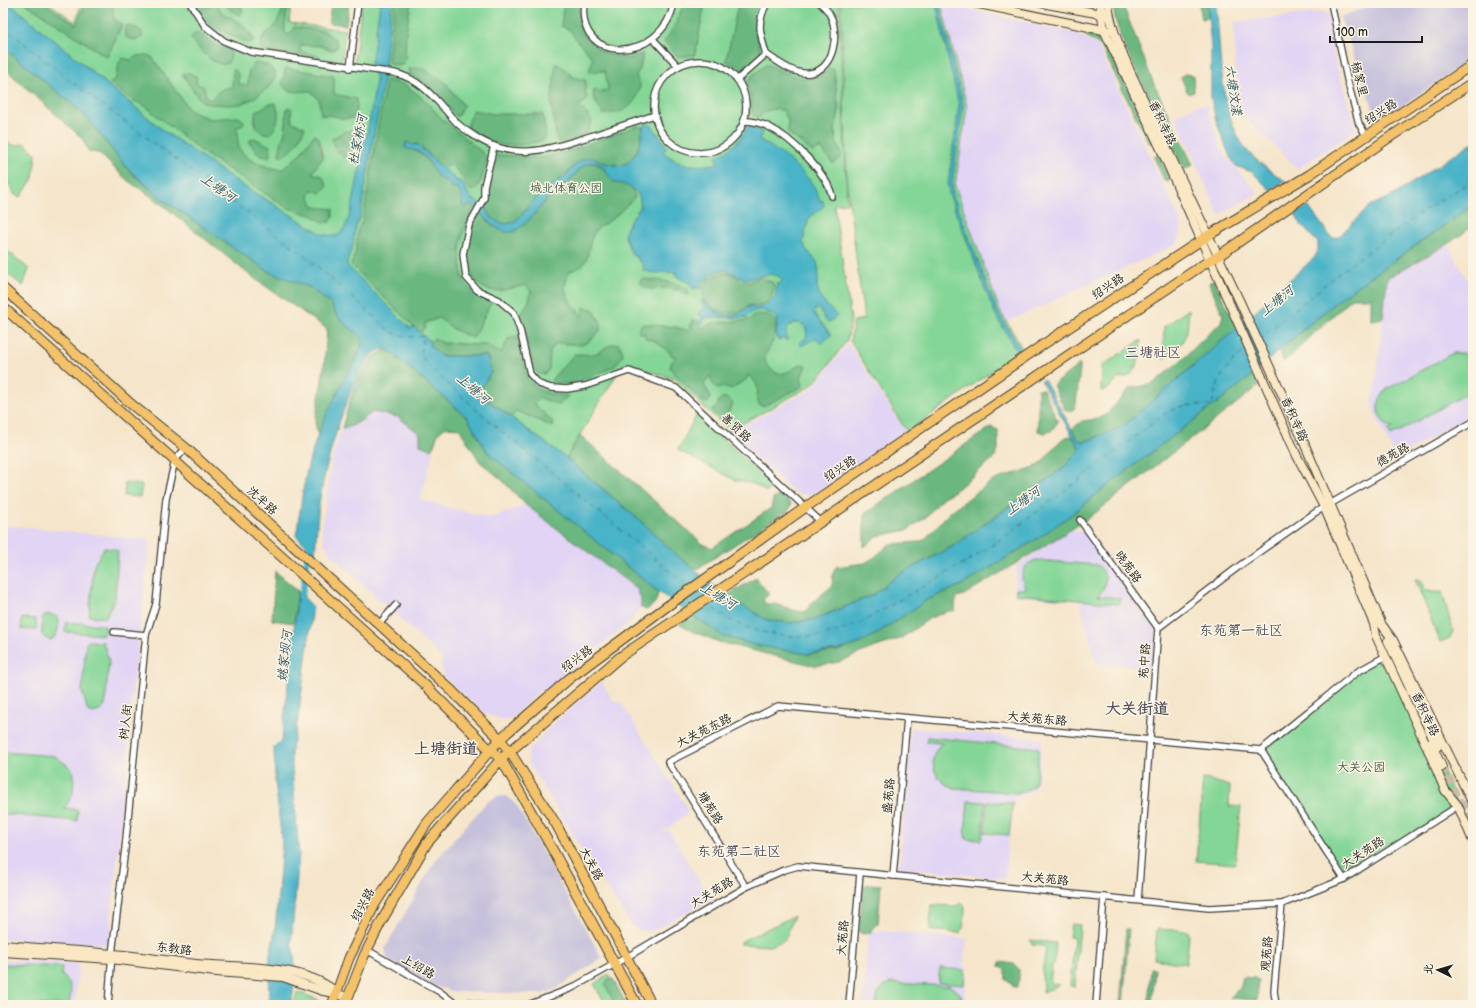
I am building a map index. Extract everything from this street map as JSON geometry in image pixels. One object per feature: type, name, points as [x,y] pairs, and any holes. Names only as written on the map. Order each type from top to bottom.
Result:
[{"type":"main road","points":[[974,3],[1114,32]]},
{"type":"main road","points":[[1041,3],[1105,15]]},
{"type":"main road","name":"香积寺路","points":[[1100,3],[1214,258],[1240,302],[1284,399],[1378,624],[1393,640],[1472,801]]},
{"type":"main road","name":"香积寺路","points":[[1108,3],[1105,15],[1104,30],[1205,237]]},
{"type":"main road","name":"绍兴路","points":[[332,1005],[349,958],[378,899],[427,823],[500,739],[570,678],[806,507],[1044,344],[1205,237],[1309,175],[1473,64]]},
{"type":"main road","name":"绍兴路","points":[[346,1001],[367,950],[381,922],[427,843],[501,759],[620,657],[1473,82]]},
{"type":"main road","name":"香积寺路","points":[[1214,258],[1218,280],[1231,304],[1298,456],[1327,505]]},
{"type":"main road","name":"沈半路","points":[[3,288],[130,404],[186,448],[450,689],[500,739]]},
{"type":"main road","points":[[3,307],[425,685],[490,750],[501,759],[550,845],[637,1005]]},
{"type":"main road","points":[[1378,624],[1381,635],[1444,766]]},
{"type":"main road","name":"香积寺路","points":[[1378,624],[1376,636],[1445,790],[1458,806],[1473,841]]},
{"type":"main road","name":"大关路","points":[[500,739],[556,824],[652,1005]]},
{"type":"main road","name":"大关苑路","points":[[1458,806],[1472,801]]},
{"type":"main road","name":"东教路","points":[[3,945],[112,957],[216,972],[248,970],[325,988],[336,993],[346,1001]]},
{"type":"main road","name":"东教路","points":[[3,952],[112,957]]},
{"type":"street","points":[[190,3],[205,26],[224,41],[251,52],[350,68],[394,73],[411,79],[422,85],[461,127],[494,146],[512,151],[525,152],[551,148],[655,115]]},
{"type":"street","points":[[350,68],[358,3]]},
{"type":"street","points":[[584,3],[583,12],[585,26],[594,39],[614,48],[623,49],[634,48],[653,38],[664,27],[674,3]]},
{"type":"street","points":[[767,3],[760,19],[759,31],[766,54],[790,70],[809,74],[820,70],[831,56],[834,41],[834,25],[830,14],[820,3]]},
{"type":"street","name":"杨家里","points":[[1332,3],[1353,101],[1359,124],[1366,136]]},
{"type":"street","points":[[653,38],[678,66]]},
{"type":"street","points":[[738,79],[766,54]]},
{"type":"street","points":[[699,60],[720,64],[730,70],[738,79],[743,88],[747,110],[745,121],[740,132],[732,141],[722,148],[710,152],[698,153],[686,151],[674,146],[665,137],[659,127],[655,115],[654,104],[659,87],[669,73],[678,66],[699,60]]},
{"type":"street","points":[[745,121],[754,122],[769,127],[794,145],[810,161],[831,187],[832,196]]},
{"type":"street","name":"善贤路","points":[[494,146],[484,186],[484,198],[470,225],[463,254],[466,277],[476,290],[499,300],[514,313],[520,330],[530,374],[539,384],[551,388],[573,388],[585,386],[630,371],[676,388],[806,507],[820,522]]},
{"type":"street","name":"德苑路","points":[[1327,505],[1473,422]]},
{"type":"street","name":"树人街","points":[[108,1005],[146,636],[156,604],[166,499],[175,460],[186,448]]},
{"type":"street","name":"苑中路","points":[[1138,900],[1158,628],[1242,564],[1327,505]]},
{"type":"street","name":"晓苑路","points":[[1080,520],[1158,628]]},
{"type":"street","points":[[379,624],[396,605]]},
{"type":"street","points":[[114,632],[146,636]]},
{"type":"street","points":[[1344,880],[1261,750],[1356,672],[1386,656]]},
{"type":"street","name":"大关苑东路","points":[[668,762],[778,706],[1261,750]]},
{"type":"street","name":"盛苑路","points":[[893,876],[907,718]]},
{"type":"street","name":"塘苑路","points":[[668,762],[746,887]]},
{"type":"street","name":"大关苑路","points":[[528,1005],[572,988],[746,887],[784,870],[798,866],[1209,908],[1282,904],[1344,880],[1458,806]]},
{"type":"street","name":"大苑路","points":[[849,1005],[860,872]]},
{"type":"street","points":[[1096,1005],[1104,897]]},
{"type":"street","name":"观苑路","points":[[1276,1005],[1274,991],[1282,904]]},
{"type":"street","name":"上绍路","points":[[367,950],[440,992],[457,1005]]},
{"type":"shaded area","points":[[941,3],[1078,34],[1098,46],[1180,220],[1181,231],[1177,244],[1007,322],[1000,311],[955,186],[967,107]]},
{"type":"shaded area","points":[[1378,3],[1473,3],[1473,58],[1378,122],[1340,17]]},
{"type":"shaded area","points":[[1323,12],[1328,14],[1330,20],[1333,54],[1356,129],[1298,169],[1246,118],[1240,107],[1236,94],[1234,22]]},
{"type":"shaded area","points":[[1199,105],[1206,105],[1221,149],[1227,158],[1258,193],[1219,215],[1175,116]]},
{"type":"shaded area","points":[[1448,244],[1473,291],[1473,414],[1396,458],[1374,412],[1371,400],[1375,391],[1387,278]]},
{"type":"shaded area","points":[[848,343],[906,432],[818,492],[809,495],[799,494],[794,492],[730,433],[808,391],[824,374]]},
{"type":"shaded area","points":[[373,412],[398,417],[420,434],[420,445],[431,449],[433,452],[420,500],[490,518],[526,505],[637,589],[641,599],[641,607],[632,620],[545,692],[541,689],[512,718],[505,720],[486,714],[443,676],[441,665],[442,658],[332,555],[325,545],[322,529],[327,491],[332,459],[342,428],[353,425]]},
{"type":"shaded area","points":[[3,525],[150,540],[128,729],[130,733],[109,940],[105,944],[3,939]]},
{"type":"shaded area","points":[[1070,530],[1085,531],[1156,631],[1153,668],[1096,663],[1080,601],[1014,595],[1017,565]]},
{"type":"shaded area","points":[[602,681],[612,700],[621,703],[688,809],[687,814],[650,841],[668,829],[711,900],[654,930],[643,932],[632,926],[528,762],[528,752],[548,729]]},
{"type":"shaded area","points":[[911,728],[1042,739],[1036,787],[1030,792],[1014,798],[1010,838],[1008,838],[1005,878],[899,868]]},
{"type":"shaded area","points":[[497,796],[507,796],[517,806],[602,958],[554,990],[542,994],[456,992],[433,986],[387,959],[385,948],[435,861],[487,802]]},
{"type":"shaded area","points":[[869,930],[967,939],[964,965],[967,967],[965,990],[968,1005],[862,1005]]},
{"type":"shaded area","points":[[3,960],[79,963],[75,1005],[3,1005]]},
{"type":"green space","name":"城北体育公园","points":[[9,3],[49,3],[75,22],[82,3],[291,3],[289,23],[345,30],[341,69],[353,70],[362,3],[839,3],[847,203],[834,204],[851,320],[847,340],[813,384],[729,431],[675,379],[623,364],[566,458],[478,393],[441,356],[430,342],[414,327],[410,328],[352,271],[322,234],[242,185],[164,131]]},
{"type":"green space","points":[[25,3],[44,3],[76,25],[86,3],[112,3],[114,19],[122,25],[107,57]]},
{"type":"green space","points":[[193,3],[201,3],[201,6],[209,7],[211,3],[217,3],[222,13],[242,25],[254,40],[248,43],[206,23]]},
{"type":"green space","points":[[226,3],[235,3],[242,8],[242,13],[239,15],[228,7]]},
{"type":"green space","points":[[284,3],[288,3],[285,33],[290,35],[294,27],[324,31],[336,40],[338,46],[334,50],[329,50],[321,46],[301,45],[300,52],[320,56],[320,60],[266,52],[260,48],[263,36],[275,26]]},
{"type":"green space","points":[[331,3],[349,3],[346,25],[329,23]]},
{"type":"green space","points":[[395,3],[411,3],[406,33],[405,60],[403,64],[399,66],[389,64],[388,60]]},
{"type":"green space","points":[[564,3],[579,4],[580,25],[585,37],[599,49],[607,54],[627,59],[643,54],[640,68],[636,76],[640,84],[636,98],[633,103],[620,112],[603,114],[593,97],[594,90],[605,91],[608,89],[605,71],[589,72],[593,59],[577,41],[570,30],[561,26]]},
{"type":"green space","points":[[683,3],[705,3],[695,55],[678,57],[664,42],[676,24]]},
{"type":"green space","points":[[752,3],[764,3],[758,16],[756,28],[761,53],[740,72],[734,65],[726,61],[738,5],[746,6]]},
{"type":"green space","points":[[841,3],[941,3],[967,107],[955,186],[1000,311],[1023,349],[907,432],[850,341],[854,321],[864,319],[847,186]]},
{"type":"green space","points":[[1113,3],[1122,3],[1153,82],[1193,165],[1184,169],[1124,46],[1114,14]]},
{"type":"green space","points":[[1199,3],[1207,3],[1209,17],[1202,19]]},
{"type":"green space","points":[[127,25],[139,29],[142,32],[142,37],[136,40],[127,38],[124,32]]},
{"type":"green space","points":[[1088,31],[1106,44],[1153,141],[1151,144],[1148,142],[1101,46],[1086,36],[1085,34]]},
{"type":"green space","points":[[196,32],[217,46],[230,50],[231,56],[228,63],[217,63],[204,54],[191,38]]},
{"type":"green space","points":[[3,47],[83,113],[129,171],[162,199],[269,272],[309,287],[331,304],[336,314],[362,338],[362,344],[359,352],[318,435],[315,422],[324,368],[327,329],[251,276],[154,198],[128,181],[99,153],[89,152],[82,138],[3,67]]},
{"type":"green space","points":[[146,55],[152,57],[190,111],[210,119],[239,117],[244,121],[243,125],[236,128],[240,149],[249,159],[263,165],[283,169],[300,154],[314,135],[319,138],[323,158],[312,173],[322,176],[327,186],[321,193],[312,190],[309,195],[314,207],[333,209],[333,217],[330,222],[323,222],[313,216],[286,207],[202,152],[145,106],[130,99],[110,83],[116,78],[119,63],[122,58],[131,60],[137,56]]},
{"type":"green space","points":[[255,63],[268,66],[276,75],[270,86],[253,99],[240,104],[208,104],[200,100],[182,74],[189,73],[196,76],[197,84],[204,87],[206,96],[210,100],[222,89],[232,87],[234,69],[238,73],[238,84],[248,85],[249,70]]},
{"type":"green space","points":[[556,63],[570,73],[571,76],[586,81],[585,92],[587,97],[585,102],[579,105],[592,121],[587,134],[563,143],[557,141],[551,103]]},
{"type":"green space","points":[[765,65],[804,78],[815,78],[830,68],[834,70],[839,112],[835,129],[836,141],[842,156],[833,164],[821,148],[813,152],[788,133],[788,121],[784,111],[773,109],[767,111],[759,118],[752,114],[751,100],[747,83],[752,76]]},
{"type":"green space","points":[[286,68],[334,76],[334,94],[356,99],[357,108],[354,117],[344,119],[334,116],[321,115],[319,100],[311,91],[295,92],[288,90],[282,84]]},
{"type":"green space","points":[[409,69],[424,69],[444,81],[464,106],[457,117],[435,91],[410,74]]},
{"type":"green space","points":[[1184,74],[1193,75],[1194,92],[1188,94],[1181,77]]},
{"type":"green space","points":[[386,80],[403,84],[415,92],[428,103],[442,119],[483,153],[487,159],[484,173],[478,186],[471,191],[460,174],[451,164],[440,167],[430,155],[417,144],[405,148],[418,152],[422,155],[440,178],[455,185],[467,202],[475,206],[462,235],[460,257],[462,276],[469,289],[491,303],[473,338],[453,329],[439,318],[425,323],[425,328],[420,333],[351,265],[356,250],[358,230],[363,219]]},
{"type":"green space","points":[[275,103],[278,111],[277,123],[270,134],[261,132],[255,124],[256,111]]},
{"type":"green space","points":[[288,107],[292,109],[292,122],[305,127],[297,143],[283,156],[279,155],[285,131],[286,113]]},
{"type":"green space","points":[[473,110],[493,114],[543,114],[546,136],[544,140],[524,144],[504,145],[491,142],[467,127]]},
{"type":"green space","points":[[637,126],[643,127],[640,144],[632,158],[623,166],[608,164],[593,158],[576,164],[564,177],[548,187],[531,203],[522,215],[512,223],[502,224],[492,218],[483,205],[498,155],[544,158],[570,151]]},
{"type":"green space","points":[[354,130],[350,150],[343,158],[342,151],[337,153],[332,139],[343,132]]},
{"type":"green space","points":[[254,138],[270,146],[271,150],[269,157],[259,154],[255,150],[249,141]]},
{"type":"green space","points":[[3,139],[15,146],[25,143],[36,154],[33,178],[21,197],[15,195],[3,173]]},
{"type":"green space","points":[[1159,155],[1170,180],[1165,182],[1154,157]]},
{"type":"green space","points":[[592,163],[601,166],[607,173],[632,187],[635,197],[612,219],[597,229],[593,235],[585,262],[570,271],[565,284],[567,295],[582,316],[584,308],[593,309],[601,323],[600,331],[588,342],[582,345],[557,343],[550,351],[549,370],[544,374],[539,374],[535,371],[532,365],[521,314],[529,301],[531,291],[525,285],[495,291],[486,289],[479,285],[470,272],[468,263],[467,255],[469,238],[479,212],[493,226],[505,231],[523,224],[532,217],[549,197],[569,181],[584,165]]},
{"type":"green space","points":[[1473,205],[1473,226],[1448,244],[1387,278],[1383,318],[1371,320],[1371,298],[1352,298],[1284,362],[1279,350],[1342,297]]},
{"type":"green space","points":[[3,247],[29,269],[23,286],[3,270]]},
{"type":"green space","points":[[722,273],[733,274],[742,281],[748,283],[760,277],[773,283],[773,293],[768,302],[759,306],[751,305],[732,314],[720,312],[709,306],[704,297],[702,288],[709,278]]},
{"type":"green space","points":[[641,279],[659,280],[676,284],[687,289],[689,294],[687,296],[680,290],[669,288],[650,289],[640,283]]},
{"type":"green space","points":[[1214,280],[1237,328],[1122,427],[1084,442],[1078,440],[1072,429],[1082,421],[1098,419],[1107,414],[1130,388],[1149,385],[1155,382],[1186,356],[1221,322],[1223,315],[1209,283]]},
{"type":"green space","points":[[1189,309],[1184,338],[1177,348],[1163,359],[1164,327]]},
{"type":"green space","points":[[756,314],[768,315],[776,321],[775,337],[767,351],[765,359],[768,367],[780,374],[787,372],[800,364],[806,365],[801,378],[803,386],[764,406],[759,405],[756,383],[748,375],[746,380],[729,389],[723,387],[718,389],[713,384],[710,376],[704,385],[711,396],[708,403],[703,402],[674,373],[670,367],[672,361],[676,357],[672,356],[670,352],[655,341],[645,338],[645,333],[642,334],[638,331],[640,326],[644,324],[675,327],[689,331],[693,320],[697,321],[702,328],[713,323],[749,320]]},
{"type":"green space","points":[[515,337],[519,340],[527,377],[531,383],[535,387],[545,392],[568,396],[559,405],[540,398],[534,404],[552,421],[553,427],[517,411],[511,417],[478,393],[491,372],[487,356],[441,356],[428,344],[434,338],[443,343],[486,345],[501,353],[508,339]]},
{"type":"green space","points":[[1141,340],[1139,359],[1131,374],[1118,378],[1108,389],[1101,391],[1102,366]]},
{"type":"green space","points":[[613,344],[619,344],[623,355],[615,366],[569,384],[555,383],[551,380],[575,354],[596,353]]},
{"type":"green space","points":[[387,349],[467,417],[488,453],[657,591],[657,600],[654,604],[646,610],[641,607],[641,599],[637,589],[526,505],[500,478],[480,462],[459,428],[446,427],[438,433],[434,446],[431,449],[420,445],[420,434],[398,417],[373,412],[355,425],[342,428],[353,392],[361,375],[373,358]]},
{"type":"green space","points":[[1453,353],[1462,353],[1473,357],[1473,390],[1391,436],[1388,430],[1394,427],[1386,425],[1378,411],[1379,402],[1383,394],[1387,389]]},
{"type":"green space","points":[[1080,364],[1076,404],[1074,409],[1068,412],[1065,410],[1053,385]]},
{"type":"green space","points":[[1255,373],[1260,385],[1085,521],[964,595],[956,597],[955,611],[949,611],[930,618],[900,639],[870,649],[839,662],[815,666],[719,642],[691,631],[679,624],[693,615],[723,636],[754,645],[808,654],[838,651],[875,635],[927,600],[964,584],[1071,515]]},
{"type":"green space","points":[[1038,389],[1043,389],[1058,422],[1051,431],[1045,433],[1038,431]]},
{"type":"green space","points":[[721,398],[728,399],[733,404],[724,420],[721,420],[712,411],[718,405],[718,401]]},
{"type":"green space","points":[[697,414],[769,482],[771,485],[767,492],[754,484],[735,480],[678,450]]},
{"type":"green space","points":[[991,427],[998,430],[998,450],[995,457],[955,491],[943,497],[926,517],[908,530],[877,536],[864,547],[864,514]]},
{"type":"green space","points":[[580,435],[703,544],[712,548],[771,508],[773,499],[781,494],[791,505],[789,510],[695,570],[566,458]]},
{"type":"green space","points":[[1072,436],[1080,449],[1065,467],[952,547],[898,575],[873,595],[816,619],[791,623],[767,620],[726,596],[756,578],[769,594],[763,600],[766,604],[776,604],[800,612],[805,612],[814,601],[832,586],[833,573],[836,567],[865,563],[875,557],[890,544],[919,542],[925,539],[950,512],[991,482],[1035,467],[1041,463],[1060,441],[1065,437]]},
{"type":"green space","points":[[125,483],[142,485],[140,497],[124,496]]},
{"type":"green space","points":[[104,548],[118,551],[115,598],[105,618],[89,616],[94,565]]},
{"type":"green space","points":[[1036,560],[1097,565],[1101,568],[1105,576],[1105,584],[1098,596],[1120,598],[1119,604],[1016,594],[1016,589],[1026,589],[1022,580],[1023,572],[1028,565]]},
{"type":"green space","points":[[275,571],[298,591],[294,623],[272,620]]},
{"type":"green space","points":[[1415,579],[1419,579],[1425,589],[1433,592],[1442,592],[1453,631],[1450,638],[1440,642]]},
{"type":"green space","points":[[46,614],[56,616],[59,619],[57,632],[53,639],[50,640],[46,639],[42,635],[42,619]]},
{"type":"green space","points":[[22,618],[36,619],[36,630],[21,629]]},
{"type":"green space","points":[[66,622],[103,625],[105,626],[106,631],[103,635],[65,632]]},
{"type":"green space","points":[[88,641],[103,642],[109,661],[105,706],[102,710],[95,712],[88,712],[82,691],[86,644]]},
{"type":"green space","name":"大关公园","points":[[1391,648],[1458,806],[1344,879],[1261,750],[1357,672]]},
{"type":"green space","points":[[927,737],[1039,748],[1036,781],[1033,786],[1019,793],[954,788],[941,780],[934,769],[934,756],[942,743],[926,742]]},
{"type":"green space","points":[[3,752],[55,756],[71,768],[74,774],[73,793],[64,808],[78,810],[77,821],[3,814]]},
{"type":"green space","points":[[1203,779],[1230,786],[1229,806],[1241,807],[1235,864],[1196,861]]},
{"type":"green space","points":[[968,801],[985,802],[981,840],[966,839],[965,835]]},
{"type":"green space","points":[[987,802],[1013,803],[1009,835],[984,833]]},
{"type":"green space","points":[[869,884],[881,885],[878,923],[871,932],[863,934],[859,932],[863,886]]},
{"type":"green space","points":[[961,903],[965,906],[964,925],[960,933],[929,930],[932,905],[956,906]]},
{"type":"green space","points":[[794,916],[785,940],[770,946],[740,944],[742,941]]},
{"type":"green space","points":[[1071,924],[1080,925],[1075,986],[1070,986],[1074,938],[1069,937]]},
{"type":"green space","points":[[1126,929],[1129,929],[1123,1005],[1120,1005]]},
{"type":"green space","points":[[1157,929],[1188,931],[1189,936],[1186,964],[1154,959]]},
{"type":"green space","points":[[1030,940],[1056,943],[1050,983],[1059,985],[1043,993],[1042,974],[1046,949],[1043,946],[1032,945]]},
{"type":"green space","points":[[1000,962],[1014,964],[1019,969],[1019,982],[1017,987],[1013,987],[1011,982],[1006,980],[1005,969],[999,967]]},
{"type":"green space","points":[[3,964],[62,967],[61,974],[71,988],[69,1005],[3,1005]]},
{"type":"green space","points":[[940,968],[965,970],[964,985],[938,983]]},
{"type":"green space","points":[[1151,969],[1155,969],[1152,1005],[1148,1005]]},
{"type":"green space","points":[[609,974],[627,1005],[606,1005],[594,984]]},
{"type":"green space","points":[[1243,977],[1255,978],[1259,981],[1257,1000],[1230,998],[1241,986]]},
{"type":"green space","points":[[608,979],[613,979],[627,1005],[615,1005],[605,984]]},
{"type":"green space","points":[[891,983],[950,986],[960,993],[964,1005],[877,1005],[878,994],[884,986]]},
{"type":"green space","points":[[297,992],[317,999],[320,1005],[294,1005]]},
{"type":"green space","points":[[465,1000],[512,1004],[472,1005]]},
{"type":"water","name":"上塘河","points":[[3,3],[9,3],[164,131],[242,185],[322,234],[333,236],[339,235],[345,227],[351,212],[370,118],[376,80],[371,65],[380,3],[392,3],[383,83],[360,218],[355,229],[353,246],[347,265],[410,328],[414,327],[431,342],[429,345],[441,356],[487,356],[491,372],[478,393],[566,458],[645,525],[673,552],[729,598],[767,620],[791,623],[816,619],[873,595],[898,575],[952,547],[1065,467],[1080,449],[1041,381],[1044,379],[1078,440],[1084,442],[1122,427],[1231,333],[1315,257],[1318,249],[1318,243],[1302,226],[1295,214],[1308,206],[1330,236],[1333,238],[1338,237],[1370,206],[1394,195],[1473,142],[1473,205],[1342,297],[1234,390],[1040,537],[964,584],[927,600],[875,635],[856,645],[838,650],[808,654],[754,645],[723,636],[657,591],[488,453],[467,417],[387,349],[381,349],[368,360],[359,375],[350,394],[334,438],[321,493],[315,553],[296,536],[306,473],[316,439],[333,401],[359,352],[362,344],[362,338],[343,323],[331,304],[309,287],[269,272],[162,199],[127,168],[83,113],[3,47]]},
{"type":"water","points":[[1207,3],[1216,3],[1222,78],[1225,97],[1236,132],[1245,148],[1254,157],[1285,181],[1270,190],[1252,172],[1236,166],[1230,157],[1216,121],[1211,98],[1211,46]]},
{"type":"water","points":[[936,5],[939,5],[963,105],[952,185],[953,195],[997,311],[1022,352],[1018,354],[994,312],[949,194],[948,185],[959,105]]},
{"type":"water","points":[[647,124],[652,126],[667,147],[663,152],[669,157],[689,165],[711,165],[718,163],[716,157],[727,151],[735,144],[748,126],[763,132],[759,139],[796,166],[811,182],[817,191],[820,201],[823,200],[824,206],[809,218],[803,242],[806,249],[817,262],[819,271],[817,287],[821,299],[837,316],[828,323],[819,308],[813,312],[831,335],[821,344],[816,338],[801,346],[799,343],[806,338],[807,331],[804,326],[796,323],[791,324],[788,327],[786,332],[788,339],[786,341],[784,338],[778,340],[776,334],[778,318],[761,310],[753,311],[747,317],[707,317],[702,324],[699,322],[703,316],[698,314],[704,307],[702,301],[703,299],[713,310],[727,316],[736,315],[750,306],[759,308],[763,305],[769,304],[776,294],[777,282],[778,285],[781,283],[782,279],[778,276],[770,274],[746,280],[732,272],[724,270],[708,277],[700,284],[700,288],[693,288],[684,280],[677,277],[676,273],[652,273],[643,270],[644,266],[637,257],[632,255],[624,234],[632,218],[640,208],[640,199],[636,192],[630,187],[614,182],[601,164],[593,162],[585,165],[568,182],[549,197],[524,225],[519,229],[507,232],[495,227],[479,211],[469,204],[467,207],[463,207],[463,199],[457,187],[451,188],[449,183],[438,177],[426,158],[418,151],[405,148],[406,142],[413,145],[417,144],[457,181],[458,180],[464,184],[470,198],[483,205],[492,218],[502,224],[512,223],[522,215],[531,203],[548,187],[564,177],[576,164],[584,159],[593,158],[608,164],[623,166],[632,158],[638,149],[643,127]]},
{"type":"water","points":[[298,591],[313,607],[298,719],[291,754],[299,854],[291,944],[295,966],[294,982],[291,1005],[268,1005],[270,955],[275,932],[282,844],[275,780],[274,747],[282,740]]},
{"type":"waterway","name":"姚家坝河","points":[[301,603],[310,540]]},
{"type":"ferry route","points":[[3,26],[73,83],[303,254],[389,330],[406,336],[424,336],[422,353],[424,360],[430,368],[485,417],[688,586]]},
{"type":"ferry route","points":[[1260,338],[1344,269],[1425,210],[1473,180]]},
{"type":"ferry route","points":[[707,603],[727,618],[749,629],[783,636],[818,636],[836,632],[860,623],[969,560],[1003,538],[1166,413],[1189,405],[1212,406],[1219,381],[1232,363],[1246,350]]},
{"type":"ferry route","points":[[695,592],[701,598]]},
{"type":"tunnel","points":[[1442,767],[1463,809]]},
{"type":"tunnel","points":[[1464,801],[1473,820]]},
{"type":"district","name":"三塘社区","points":[[1153,352]]},
{"type":"district","name":"东苑第一社区","points":[[1241,630]]},
{"type":"district","name":"大关街道","points":[[1137,709]]},
{"type":"district","name":"上塘街道","points":[[446,749]]},
{"type":"district","name":"东苑第二社区","points":[[739,851]]},
{"type":"water label","name":"六塘汶漾","points":[[1233,90]]},
{"type":"water label","name":"杜家桥河","points":[[358,140]]}]
